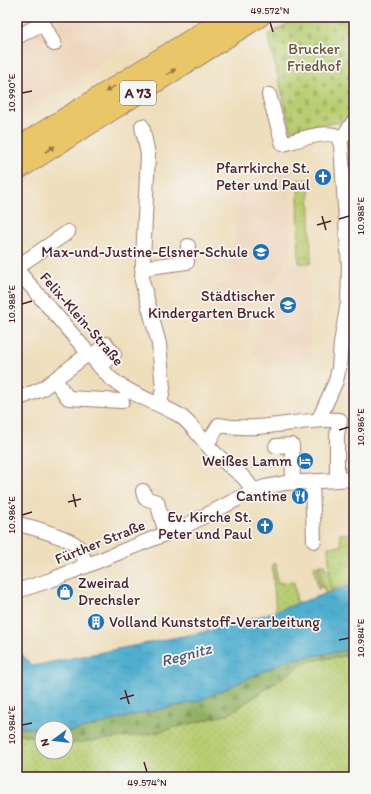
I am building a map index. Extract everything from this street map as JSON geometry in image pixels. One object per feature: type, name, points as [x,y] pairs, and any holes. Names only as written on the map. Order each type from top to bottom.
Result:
[{"type":"highway","name":"A 73","points":[[17,148],[227,17]]},
{"type":"highway","name":"A 73","points":[[17,170],[259,17]]},
{"type":"street","points":[[18,44],[43,23],[54,44]]},
{"type":"street","points":[[269,95],[282,144],[300,138],[332,134],[338,137],[340,141],[350,228],[349,327],[336,381],[319,419]]},
{"type":"street","points":[[340,141],[354,122]]},
{"type":"street","points":[[142,126],[148,154],[142,280],[159,344],[163,388],[160,405]]},
{"type":"street","points":[[17,267],[68,232]]},
{"type":"street","points":[[142,268],[187,262],[188,246]]},
{"type":"street","name":"Felix-Klein-Straße","points":[[17,270],[93,359],[123,387],[160,405],[184,420],[217,456],[245,478],[253,492]]},
{"type":"street","points":[[17,399],[42,389],[93,359]]},
{"type":"street","points":[[55,380],[68,398],[122,401]]},
{"type":"street","points":[[207,444],[219,425],[244,428],[319,419],[340,420],[337,435],[337,480]]},
{"type":"street","points":[[276,446],[292,445],[293,482]]},
{"type":"street","name":"Fürther Straße","points":[[17,591],[86,566],[166,534],[253,492],[275,484],[354,479]]},
{"type":"street","points":[[312,481],[314,540]]},
{"type":"street","points":[[143,491],[145,498],[157,502],[166,534]]},
{"type":"street","points":[[17,524],[47,532],[74,543],[79,547],[86,566]]},
{"type":"shaded area","points":[[17,17],[113,17],[130,43],[73,84],[17,118]]},
{"type":"shaded area","name":"Max-und-Justine-Elsner-Schule","points":[[285,166],[291,171],[290,255],[272,284],[255,282],[248,332],[221,333],[217,284],[228,285],[241,185]]},
{"type":"shaded area","name":"Städtischer Kindergarten Bruck","points":[[294,265],[309,266],[311,359],[281,367],[264,368],[263,355],[252,355],[259,322],[276,289],[289,268]]},
{"type":"green space","name":"Brucker Friedhof","points":[[299,17],[354,17],[354,218],[352,219],[346,121],[291,130],[268,35]]},
{"type":"green space","points":[[298,180],[309,180],[311,263],[299,263]]},
{"type":"green space","points":[[354,533],[354,582],[331,590],[328,547],[341,546],[340,534]]},
{"type":"green space","points":[[272,564],[276,564],[277,583],[294,582],[297,604],[276,611]]},
{"type":"green space","points":[[318,565],[320,588],[318,589],[314,566]]},
{"type":"green space","points":[[320,565],[325,565],[325,569],[330,569],[331,592],[325,594],[324,587],[322,588]]},
{"type":"green space","points":[[354,649],[354,655],[307,661],[229,714],[150,734],[74,743],[74,731],[138,714],[199,701],[288,660]]},
{"type":"green space","points":[[354,655],[354,777],[17,777],[17,733],[34,737],[34,760],[74,760],[74,743],[229,714],[307,661]]},
{"type":"green space","points":[[17,728],[34,728],[34,737],[17,733]]},
{"type":"water","name":"Regnitz","points":[[354,584],[354,649],[288,660],[199,701],[138,714],[74,731],[74,720],[34,720],[34,728],[17,728],[17,649],[32,666],[208,631],[264,615]]},
{"type":"place","name":"Pfarrkirche St. Peter und Paul","points":[[323,177]]},
{"type":"place","name":"Max-und-Justine-Elsner-Schule","points":[[261,252]]},
{"type":"place","name":"Städtischer Kindergarten Bruck","points":[[288,305]]},
{"type":"place","name":"Weißes Lamm","points":[[305,461]]},
{"type":"place","name":"Cantine","points":[[300,496]]},
{"type":"place","name":"Ev. Kirche St. Peter und Paul","points":[[265,526]]},
{"type":"place","name":"Zweirad Drechsler","points":[[65,592]]},
{"type":"place","name":"Volland Kunststoff-Verarbeitung","points":[[96,622]]}]
